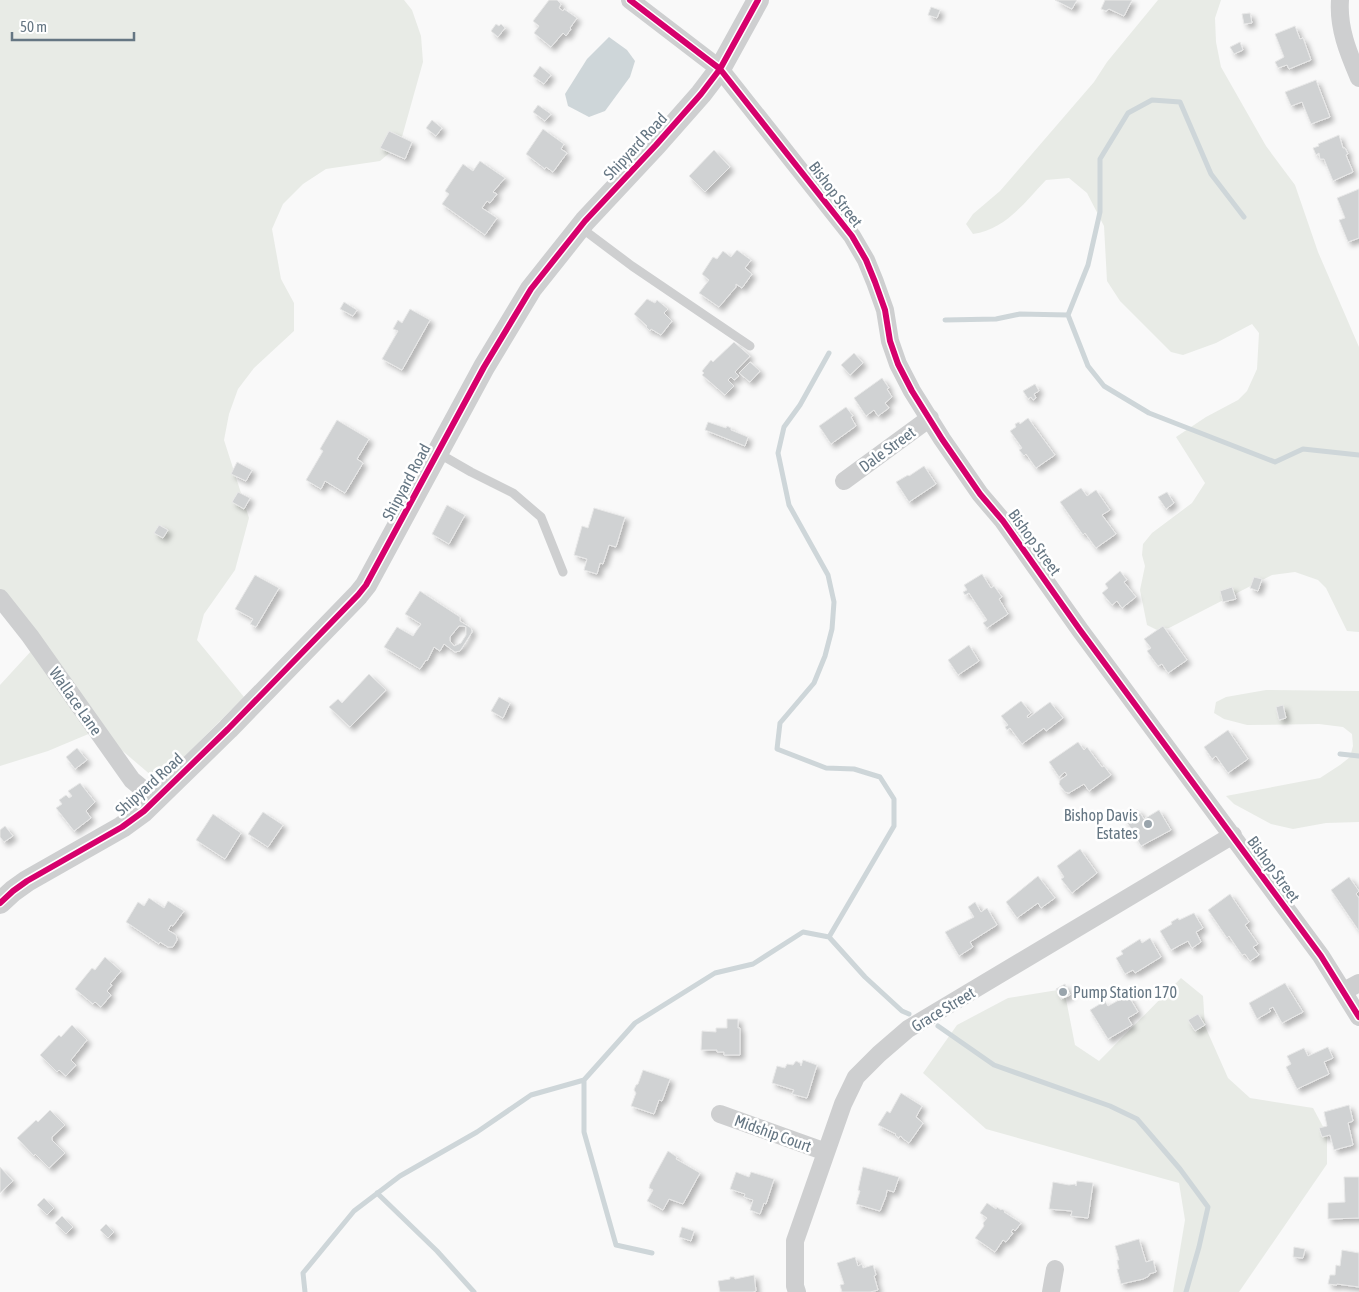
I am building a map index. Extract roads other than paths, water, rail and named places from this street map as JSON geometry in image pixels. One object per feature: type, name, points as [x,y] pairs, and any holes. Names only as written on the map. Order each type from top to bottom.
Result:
[{"type":"street","name":"Bishop Street","points":[[630,0],[720,69],[852,236],[866,260],[875,282],[885,310],[890,340],[898,364],[912,391],[962,469],[1003,521],[1321,956],[1351,987],[1359,1017]]},
{"type":"street","name":"Shipyard Road","points":[[0,903],[27,881],[122,827],[156,800],[358,595],[366,585],[508,324],[540,276],[580,227],[701,94],[720,69],[758,0]]},
{"type":"street","points":[[1340,0],[1339,13],[1345,45],[1359,78]]},
{"type":"street","name":"Dale Street","points":[[844,481],[930,418]]},
{"type":"street","name":"Wallace Lane","points":[[0,598],[30,636],[132,780],[156,800]]},
{"type":"street","name":"Grace Street","points":[[797,1292],[795,1286],[795,1242],[843,1104],[856,1078],[879,1054],[908,1029],[1233,835]]},
{"type":"street","name":"Midship Court","points":[[720,1114],[826,1152]]},
{"type":"street","points":[[1051,1292],[1055,1269]]},
{"type":"lane","points":[[580,227],[632,266],[750,346]]},
{"type":"lane","points":[[437,453],[513,493],[540,517],[563,572]]},
{"type":"waterway","points":[[1244,217],[1211,174],[1180,102],[1152,100],[1128,113],[1100,159],[1100,212],[1088,265],[1068,315],[1088,366],[1104,386],[1149,413],[1275,462],[1303,449],[1359,455]]},
{"type":"waterway","points":[[945,320],[996,319],[1020,314],[1068,315]]},
{"type":"waterway","points":[[829,353],[800,405],[784,427],[778,453],[789,505],[828,575],[834,602],[832,629],[825,656],[814,683],[780,723],[777,749],[826,768],[854,769],[880,777],[894,799],[894,826],[829,937]]},
{"type":"waterway","points":[[1340,754],[1359,756]]},
{"type":"waterway","points":[[305,1292],[303,1273],[354,1211],[400,1176],[477,1132],[531,1095],[584,1080],[635,1023],[715,973],[753,964],[803,932],[829,937],[865,977],[902,1011],[909,1014]]},
{"type":"waterway","points":[[938,1026],[994,1065],[1110,1106],[1137,1119],[1180,1169],[1208,1207],[1186,1292]]},
{"type":"waterway","points":[[584,1080],[584,1132],[616,1245],[652,1253]]},
{"type":"waterway","points":[[377,1193],[437,1251],[474,1292]]},
{"type":"place","name":"Bishop Davis Estates","points":[[1148,824]]},
{"type":"place","name":"Pump Station 170","points":[[1063,992]]}]
